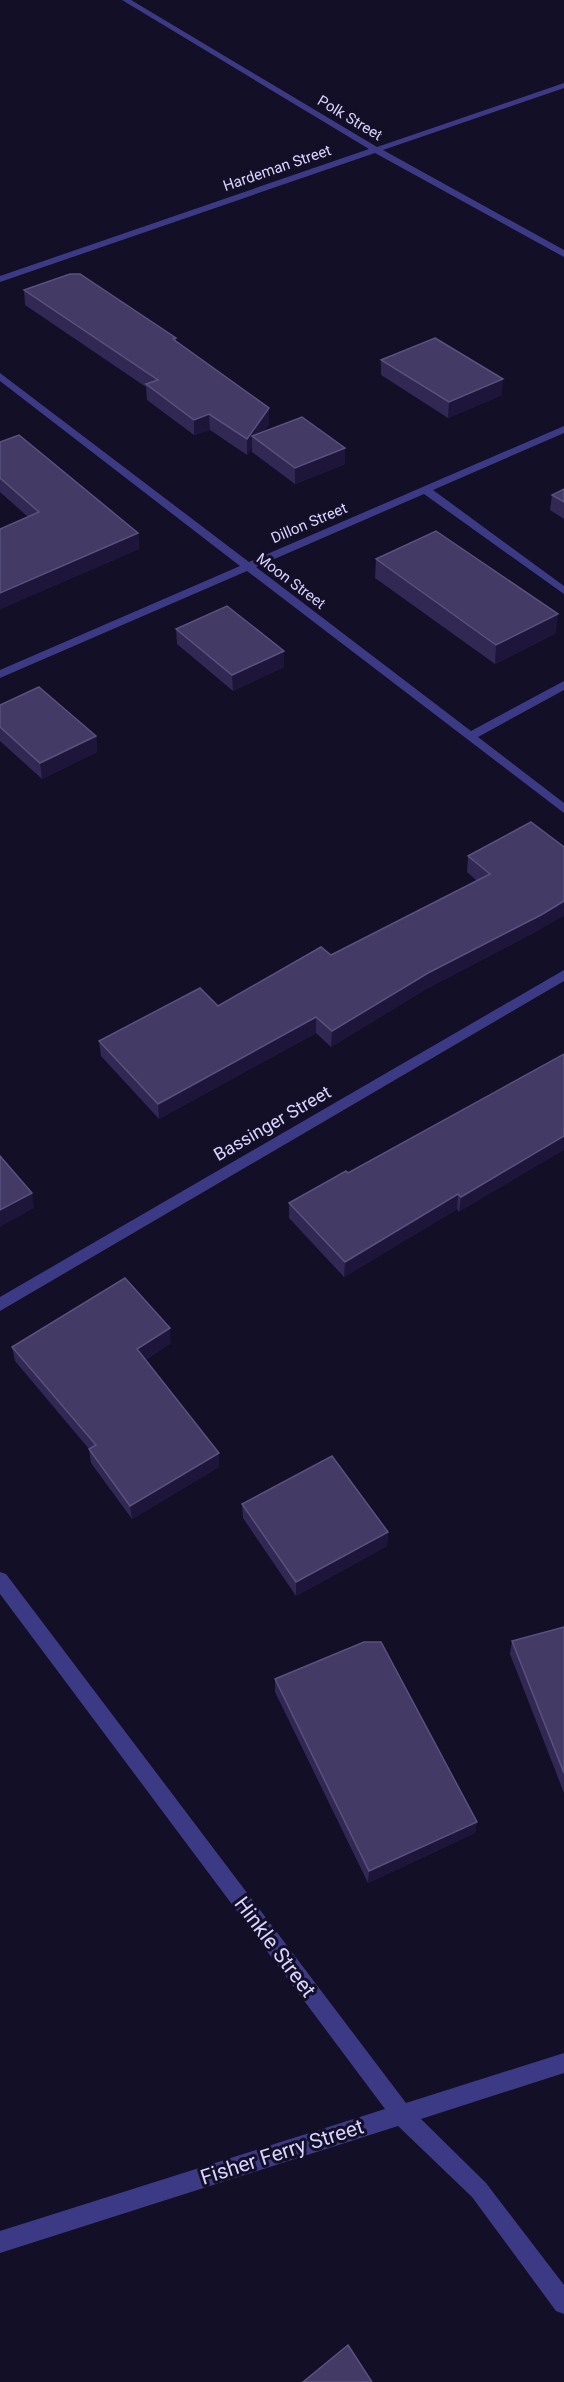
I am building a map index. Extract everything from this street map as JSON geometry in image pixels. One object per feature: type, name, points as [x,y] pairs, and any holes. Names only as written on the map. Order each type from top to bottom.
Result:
[{"type":"street","name":"Polk Street","points":[[126,0],[375,149],[564,254]]},
{"type":"street","name":"Hardeman Street","points":[[0,279],[564,85]]},
{"type":"street","name":"Moon Street","points":[[0,376],[564,809]]},
{"type":"street","name":"Dillon Street","points":[[0,674],[564,429]]},
{"type":"street","points":[[425,489],[564,591]]},
{"type":"street","points":[[471,736],[564,685]]},
{"type":"street","name":"Bassinger Street","points":[[0,1305],[564,975]]},
{"type":"street","name":"Hinkle Street","points":[[0,1580],[401,2114],[479,2190],[564,2302]]},
{"type":"street","name":"Fisher Ferry Street","points":[[0,2242],[564,2063]]},
{"type":"building","points":[[70,274],[80,274],[176,338],[173,339],[269,408],[247,439],[209,414],[194,420],[146,384],[158,380],[24,290]]},
{"type":"building","points":[[435,338],[503,379],[449,402],[381,360]]},
{"type":"building","points":[[302,417],[345,448],[295,468],[252,436]]},
{"type":"building","points":[[19,435],[138,533],[0,593],[0,529],[39,512],[0,478],[0,442]]},
{"type":"building","points":[[564,489],[564,502],[552,495]]},
{"type":"building","points":[[436,531],[558,614],[496,645],[376,559]]},
{"type":"building","points":[[227,606],[284,651],[232,675],[176,629]]},
{"type":"building","points":[[39,687],[96,736],[40,763],[0,727],[0,705]]},
{"type":"building","points":[[531,822],[564,847],[564,901],[428,973],[332,1031],[316,1017],[158,1104],[99,1041],[200,988],[218,1006],[321,947],[331,955],[490,874],[468,856]]},
{"type":"building","points":[[564,1054],[564,1136],[461,1197],[458,1194],[345,1262],[289,1203],[346,1171],[348,1173]]},
{"type":"building","points":[[0,1156],[32,1193],[0,1210]]},
{"type":"building","points":[[125,1278],[170,1328],[137,1349],[219,1453],[130,1506],[89,1449],[96,1445],[12,1347]]},
{"type":"building","points":[[332,1456],[388,1532],[296,1582],[242,1504]]},
{"type":"building","points":[[564,1627],[564,1773],[512,1641]]},
{"type":"building","points":[[364,1642],[381,1642],[477,1822],[369,1871],[275,1679]]},
{"type":"building","points":[[348,2345],[372,2382],[303,2382]]}]
